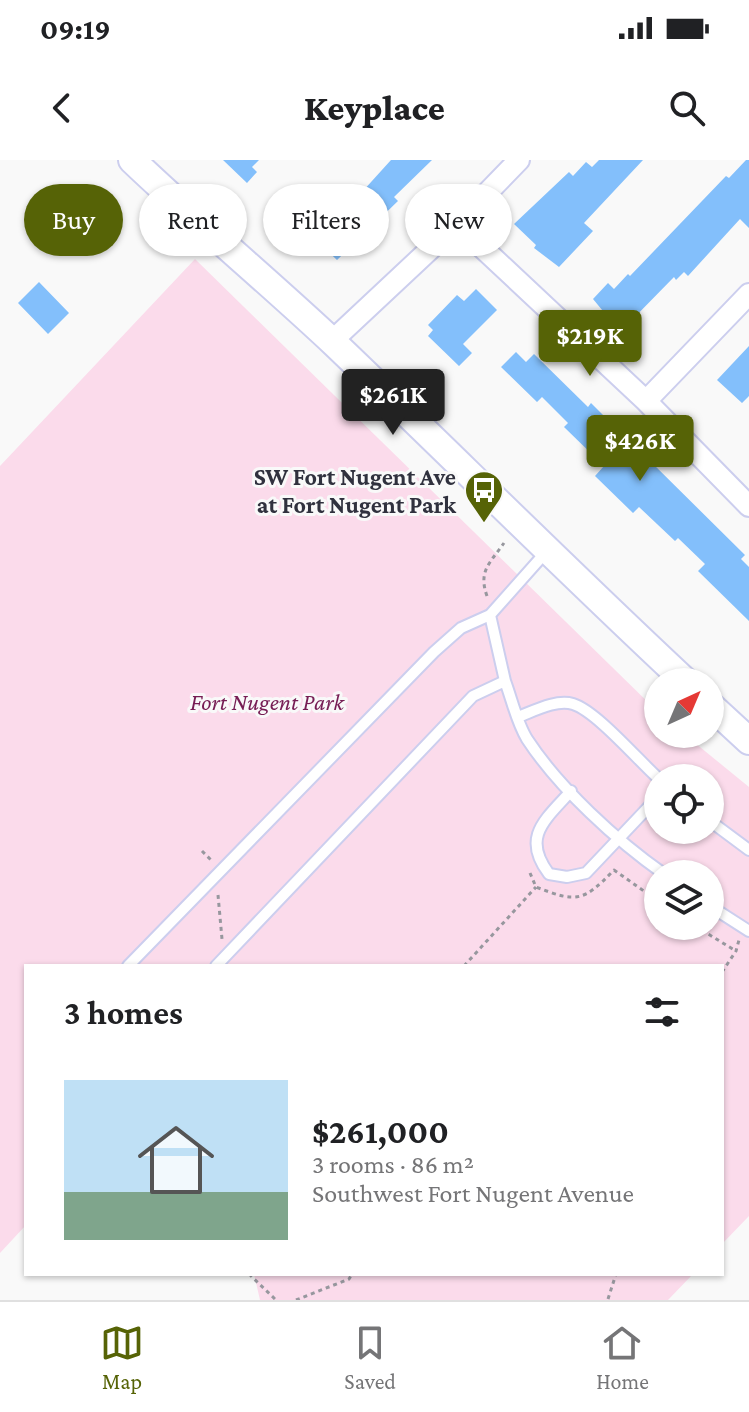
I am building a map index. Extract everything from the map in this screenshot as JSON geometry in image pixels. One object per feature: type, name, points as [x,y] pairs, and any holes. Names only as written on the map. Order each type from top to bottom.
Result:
[{"type":"street","points":[[132,160],[192,218],[332,341],[546,552],[671,668]]},
{"type":"street","points":[[496,184],[519,160]]},
{"type":"street","points":[[332,341],[423,256]]},
{"type":"street","points":[[491,256],[646,401],[749,506]]},
{"type":"street","points":[[646,401],[749,294]]},
{"type":"street","points":[[724,718],[749,741]]},
{"type":"lane","points":[[130,964],[434,652],[461,628],[490,615],[546,552]]},
{"type":"lane","points":[[490,615],[505,681],[526,737],[571,791],[647,860]]},
{"type":"lane","points":[[218,964],[473,696],[505,681]]},
{"type":"lane","points":[[518,717],[555,704],[572,703],[591,714],[644,765]]},
{"type":"lane","points":[[571,791],[544,820],[535,844],[537,858],[549,874],[567,877],[586,873],[644,812]]},
{"type":"lane","points":[[724,831],[749,850]]},
{"type":"lane","points":[[724,915],[749,931]]},
{"type":"path","points":[[490,615],[482,583],[485,571],[504,543]]},
{"type":"path","points":[[202,851],[213,862],[217,874],[225,956]]},
{"type":"path","points":[[466,964],[536,887]]},
{"type":"path","points":[[718,940],[736,951],[724,969]]},
{"type":"path","points":[[251,1276],[276,1300]]},
{"type":"path","points":[[296,1300],[351,1276]]},
{"type":"path","points":[[608,1299],[615,1276]]},
{"type":"green space","name":"Fort Nugent Park","points":[[195,259],[644,698],[644,748],[701,748],[721,764],[644,764],[644,844],[724,844],[724,767],[749,787],[749,1216],[724,1242],[724,964],[24,964],[24,1227],[0,1253],[0,466]]},
{"type":"green space","points":[[254,1276],[691,1276],[668,1300],[260,1300]]},
{"type":"building","points":[[223,160],[259,160],[252,167],[257,172],[247,183]]},
{"type":"building","points":[[391,160],[432,160],[405,184],[394,197],[398,201],[389,210],[389,184],[369,184]]},
{"type":"building","points":[[599,160],[643,160],[584,223],[593,231],[559,267],[534,248],[536,245],[514,224],[569,172],[573,176],[586,162],[592,167]]},
{"type":"building","points":[[749,160],[749,228],[740,219],[688,276],[684,272],[676,280],[674,277],[625,327],[616,318],[612,322],[593,299],[608,283],[614,289],[628,274],[630,276],[726,176],[729,178]]},
{"type":"building","points":[[39,282],[69,313],[48,334],[18,303]]},
{"type":"building","points":[[476,289],[497,310],[463,344],[472,353],[459,366],[428,336],[433,330],[428,325],[457,295],[464,301]]},
{"type":"building","points":[[749,346],[749,396],[742,403],[717,380]]},
{"type":"building","points":[[516,352],[526,362],[534,354],[588,407],[591,403],[610,422],[604,428],[641,464],[647,458],[745,555],[741,559],[749,567],[749,621],[698,571],[705,564],[678,538],[675,541],[639,507],[633,513],[595,476],[604,466],[564,427],[568,423],[542,397],[537,402],[501,367]]},
{"type":"place","name":"SW Fort Nugent Ave at Fort Nugent Park","points":[[484,524]]}]
